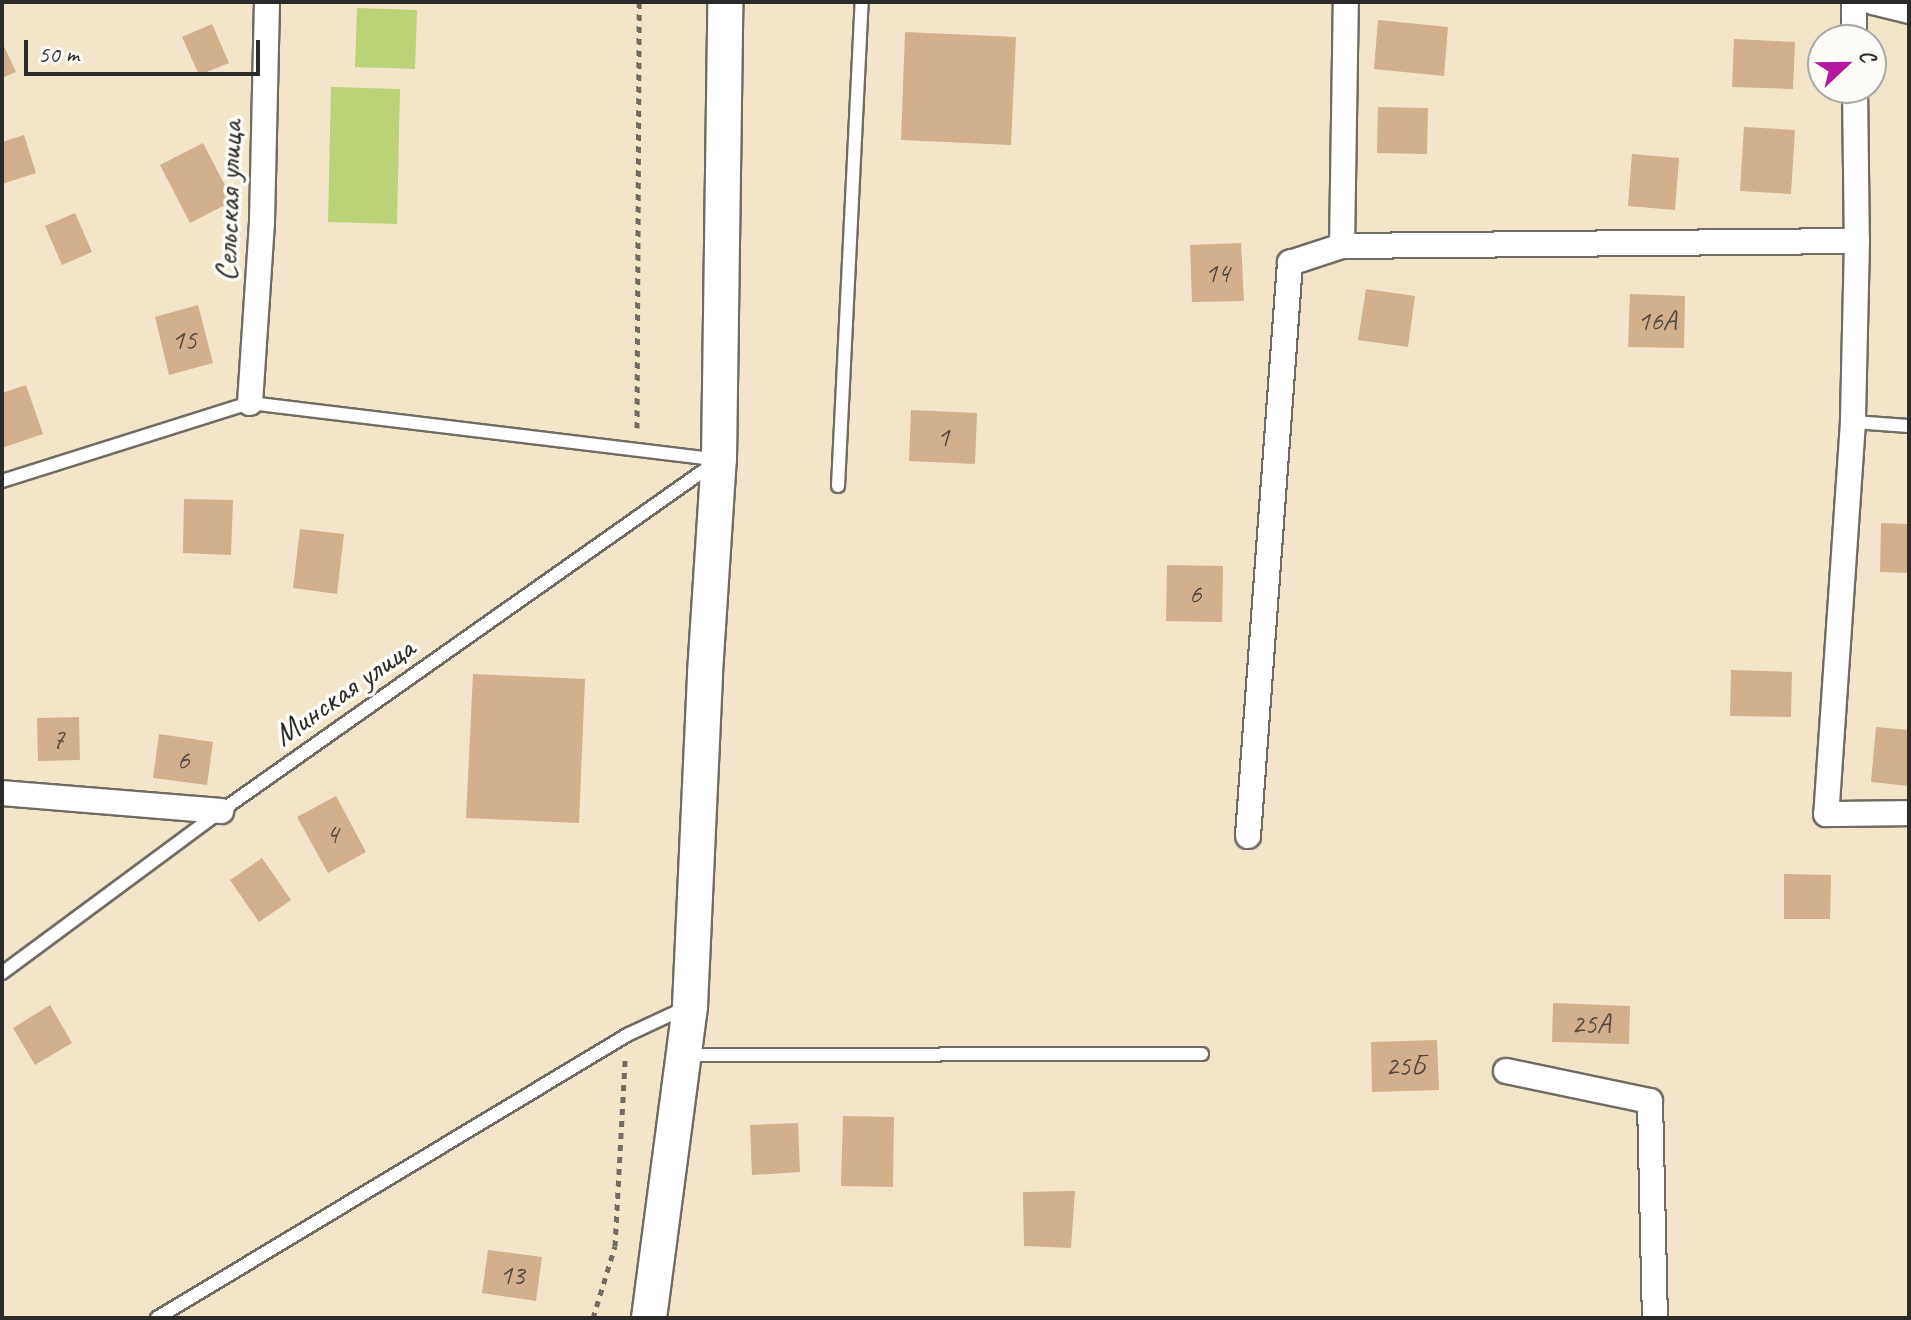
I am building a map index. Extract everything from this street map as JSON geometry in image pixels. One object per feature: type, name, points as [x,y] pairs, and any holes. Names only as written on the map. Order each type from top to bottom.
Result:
[{"type":"main road","points":[[649,1318],[690,1006],[705,673],[719,459],[725,2]]},
{"type":"street","name":"Сельская улица","points":[[250,403],[262,222],[267,2]]},
{"type":"street","points":[[1342,246],[1346,2]]},
{"type":"street","points":[[1854,2],[1854,24]]},
{"type":"street","points":[[1873,2],[1909,11]]},
{"type":"street","points":[[1855,104],[1857,241],[1853,422],[1826,814],[1909,813]]},
{"type":"street","points":[[1248,836],[1290,263],[1342,246],[1857,241]]},
{"type":"street","points":[[2,793],[221,811]]},
{"type":"street","points":[[1506,1071],[1650,1101],[1655,1318]]},
{"type":"lane","points":[[838,486],[862,2]]},
{"type":"lane","points":[[2,481],[250,403],[719,459]]},
{"type":"lane","points":[[1853,422],[1909,426]]},
{"type":"lane","name":"Минская улица","points":[[2,973],[221,811],[719,459]]},
{"type":"lane","points":[[157,1318],[627,1035],[690,1006]]},
{"type":"lane","points":[[683,1055],[1202,1054]]},
{"type":"path","points":[[636,449],[639,2]]},
{"type":"path","points":[[593,1318],[615,1246],[627,1035]]},
{"type":"green space","points":[[357,8],[417,10],[415,69],[355,67]]},
{"type":"green space","points":[[331,87],[400,89],[397,224],[328,222]]},
{"type":"building","points":[[1378,20],[1448,27],[1444,76],[1374,69]]},
{"type":"building","points":[[212,24],[229,63],[199,75],[182,37]]},
{"type":"building","points":[[905,32],[1016,37],[1011,145],[901,140]]},
{"type":"building","points":[[1734,39],[1795,42],[1793,89],[1732,87]]},
{"type":"building","points":[[2,42],[16,72],[2,78]]},
{"type":"building","points":[[1378,107],[1428,108],[1427,154],[1377,153]]},
{"type":"building","points":[[1744,127],[1795,130],[1791,194],[1740,191]]},
{"type":"building","points":[[24,135],[36,173],[2,184],[2,142]]},
{"type":"building","points":[[203,143],[233,201],[190,223],[160,165]]},
{"type":"building","points":[[1632,154],[1679,158],[1675,210],[1628,206]]},
{"type":"building","points":[[75,213],[92,252],[62,265],[45,226]]},
{"type":"building","points":[[1241,243],[1244,301],[1192,302],[1190,245]]},
{"type":"building","points":[[1366,289],[1415,296],[1408,347],[1358,340]]},
{"type":"building","points":[[1630,294],[1685,296],[1684,348],[1628,347]]},
{"type":"building","points":[[198,305],[213,363],[169,375],[155,317]]},
{"type":"building","points":[[26,385],[43,434],[2,448],[2,393]]},
{"type":"building","points":[[911,410],[977,413],[975,464],[909,461]]},
{"type":"building","points":[[184,499],[233,500],[231,555],[183,553]]},
{"type":"building","points":[[1881,523],[1909,524],[1909,573],[1880,572]]},
{"type":"building","points":[[300,529],[344,534],[337,594],[293,588]]},
{"type":"building","points":[[1167,565],[1223,566],[1222,622],[1166,621]]},
{"type":"building","points":[[1731,670],[1792,672],[1791,717],[1730,716]]},
{"type":"building","points":[[473,674],[585,679],[579,823],[466,818]]},
{"type":"building","points":[[79,717],[80,760],[38,761],[37,718]]},
{"type":"building","points":[[1876,727],[1909,730],[1909,786],[1871,782]]},
{"type":"building","points":[[159,734],[213,742],[207,785],[153,778]]},
{"type":"building","points":[[336,796],[366,852],[328,873],[297,817]]},
{"type":"building","points":[[262,858],[291,900],[259,922],[230,880]]},
{"type":"building","points":[[1784,874],[1831,875],[1830,919],[1784,919]]},
{"type":"building","points":[[1553,1003],[1630,1006],[1629,1044],[1552,1042]]},
{"type":"building","points":[[50,1005],[72,1043],[35,1065],[13,1028]]},
{"type":"building","points":[[1437,1040],[1439,1090],[1372,1092],[1371,1042]]},
{"type":"building","points":[[843,1116],[894,1117],[893,1187],[841,1186]]},
{"type":"building","points":[[798,1123],[800,1172],[752,1175],[750,1125]]},
{"type":"building","points":[[1075,1191],[1071,1248],[1024,1246],[1023,1192]]},
{"type":"building","points":[[488,1250],[542,1257],[536,1301],[482,1293]]}]
